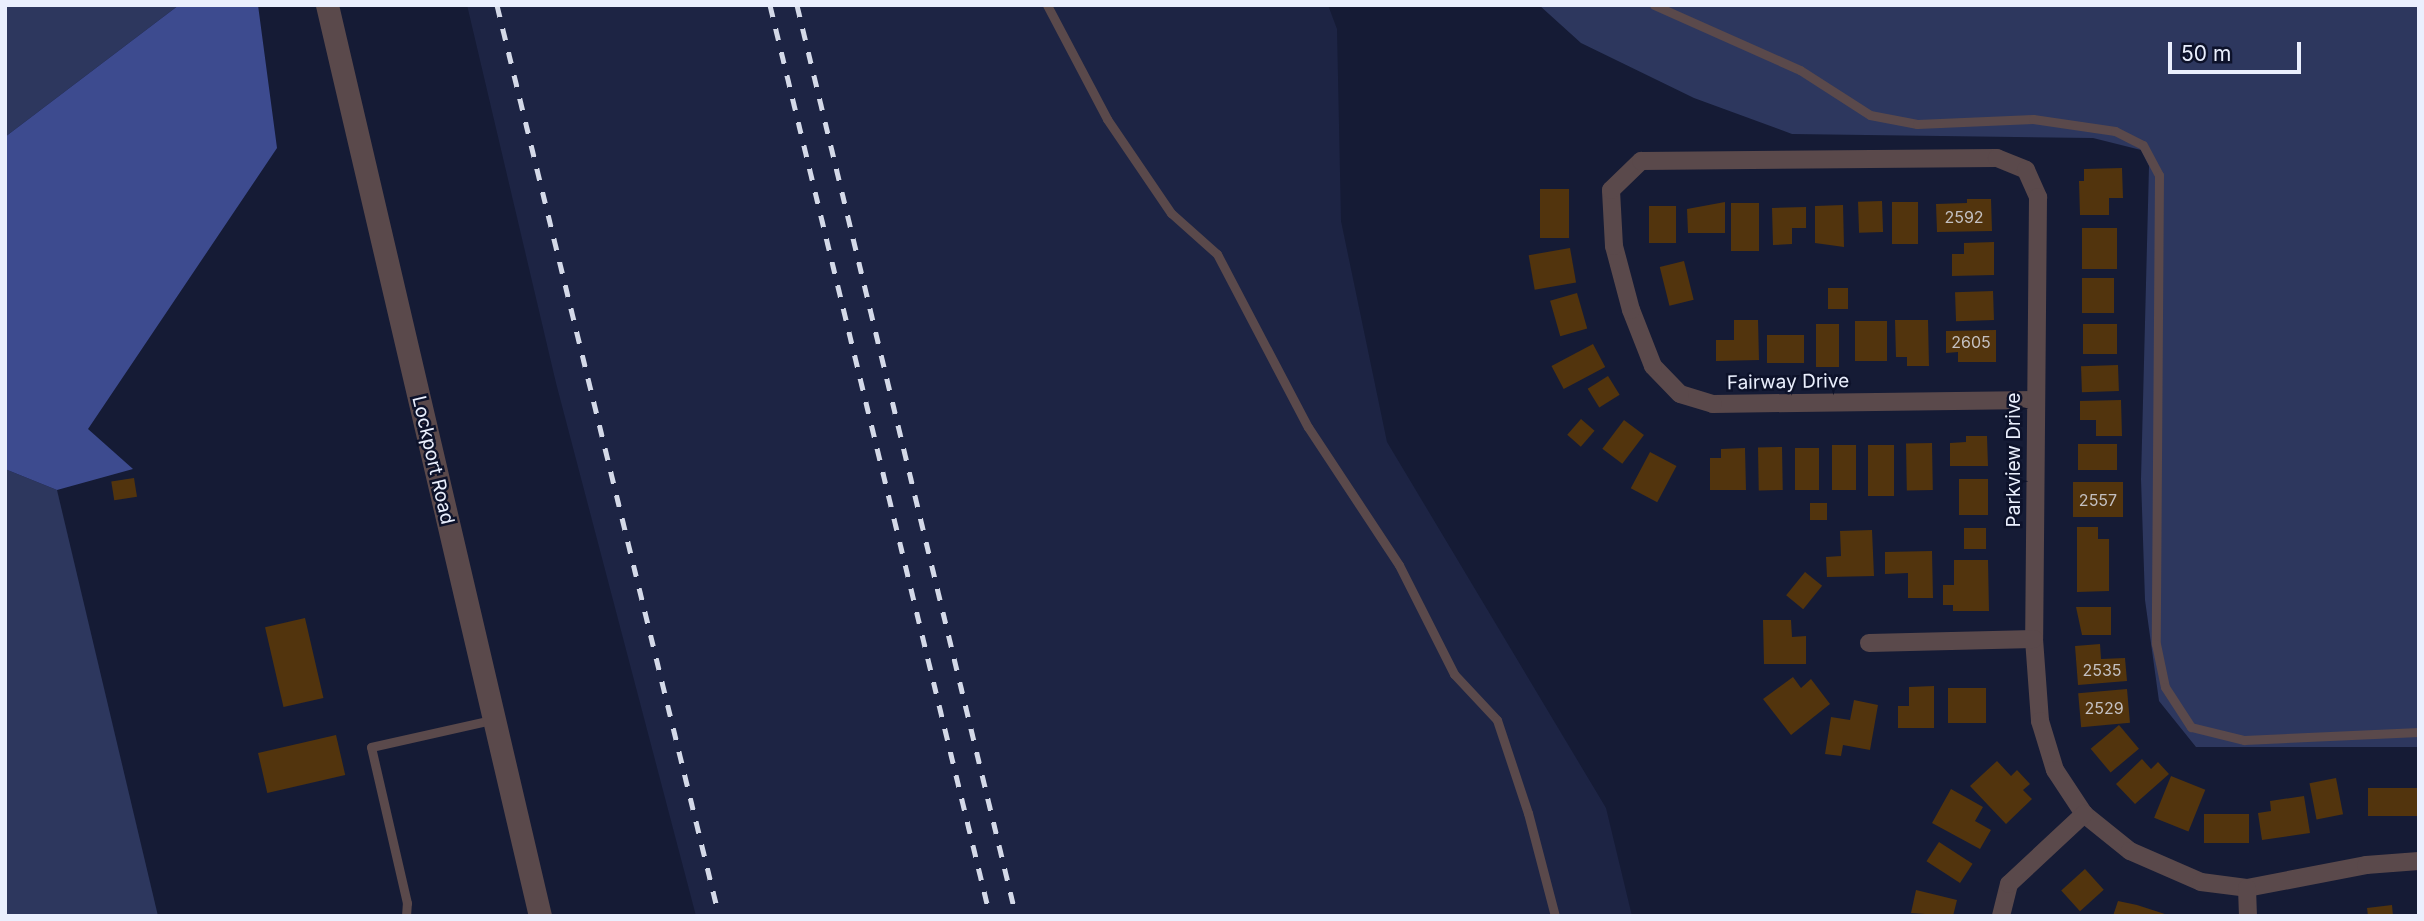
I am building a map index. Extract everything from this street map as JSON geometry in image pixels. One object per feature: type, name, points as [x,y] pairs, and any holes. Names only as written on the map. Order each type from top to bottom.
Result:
[{"type":"street","name":"Lockport Road","points":[[327,5],[540,916]]},
{"type":"street","name":"Parkview Drive","points":[[1611,190],[1641,161],[1997,158],[2026,170],[2039,197],[2034,639],[2040,721],[2055,770],[2084,814],[2130,851],[2201,882],[2247,888],[2366,865],[2419,861]]},
{"type":"street","name":"Fairway Drive","points":[[1611,190],[1614,246],[1631,310],[1653,366],[1680,394],[1713,404],[2035,400]]},
{"type":"street","points":[[1869,643],[2034,639]]},
{"type":"street","points":[[2001,916],[2009,884],[2084,814]]},
{"type":"street","points":[[2247,888],[2248,916]]},
{"type":"lane","points":[[1048,5],[1107,120],[1171,213],[1217,254],[1307,427],[1399,565],[1454,674],[1497,720],[1555,916]]},
{"type":"lane","points":[[1654,5],[1801,70],[1870,115],[1917,124],[2033,119],[2115,131],[2143,145],[2159,174],[2160,187],[2156,644],[2165,687],[2191,727],[2232,738],[2419,732]]},
{"type":"lane","points":[[406,916],[407,903],[371,747],[494,719]]},
{"type":"shaded area","points":[[5,5],[179,5],[5,137]]},
{"type":"shaded area","points":[[179,5],[258,5],[277,148],[88,429],[133,469],[57,490],[5,469],[5,137]]},
{"type":"shaded area","points":[[467,5],[1328,5],[1337,29],[1341,221],[1387,442],[1606,808],[1632,916],[696,916],[556,383]]},
{"type":"shaded area","points":[[1539,5],[2419,5],[2419,747],[2196,747],[2159,701],[2145,600],[2141,479],[2149,166],[2141,150],[2093,138],[1792,134],[1694,98],[1581,43]]},
{"type":"shaded area","points":[[5,469],[57,490],[158,916],[5,916]]},
{"type":"building","points":[[2122,168],[2123,198],[2109,198],[2109,215],[2080,215],[2079,181],[2084,181],[2084,169]]},
{"type":"building","points":[[1540,189],[1569,189],[1569,238],[1540,238]]},
{"type":"building","points":[[1967,199],[1991,199],[1992,231],[1937,232],[1936,204],[1967,203]]},
{"type":"building","points":[[1882,201],[1883,232],[1859,233],[1858,202]]},
{"type":"building","points":[[1725,202],[1725,233],[1688,233],[1687,209]]},
{"type":"building","points":[[1892,202],[1918,202],[1918,244],[1892,244]]},
{"type":"building","points":[[1731,203],[1759,203],[1759,251],[1731,251]]},
{"type":"building","points":[[1843,205],[1844,247],[1815,243],[1815,206]]},
{"type":"building","points":[[1649,206],[1676,206],[1676,243],[1649,243]]},
{"type":"building","points":[[1806,207],[1806,228],[1792,228],[1792,244],[1773,245],[1772,208]]},
{"type":"building","points":[[2082,228],[2117,228],[2117,269],[2082,269]]},
{"type":"building","points":[[1994,242],[1994,275],[1952,276],[1952,254],[1964,254],[1964,243]]},
{"type":"building","points":[[1570,248],[1576,282],[1535,290],[1529,255]]},
{"type":"building","points":[[1684,261],[1694,300],[1669,306],[1660,267]]},
{"type":"building","points":[[2082,278],[2114,278],[2114,313],[2082,313]]},
{"type":"building","points":[[1828,288],[1848,288],[1848,309],[1828,309]]},
{"type":"building","points":[[1993,291],[1994,320],[1956,321],[1955,292]]},
{"type":"building","points":[[1577,293],[1587,329],[1560,336],[1550,301]]},
{"type":"building","points":[[1734,320],[1758,320],[1759,360],[1716,361],[1716,340],[1734,340]]},
{"type":"building","points":[[1895,320],[1928,320],[1929,366],[1907,366],[1907,357],[1896,357]]},
{"type":"building","points":[[1855,321],[1887,321],[1887,361],[1855,361]]},
{"type":"building","points":[[1816,324],[1839,324],[1839,367],[1816,367]]},
{"type":"building","points":[[2083,324],[2117,324],[2117,354],[2083,354]]},
{"type":"building","points":[[1996,330],[1996,362],[1958,362],[1958,352],[1946,353],[1946,331]]},
{"type":"building","points":[[1767,335],[1804,335],[1804,363],[1767,363]]},
{"type":"building","points":[[1593,344],[1605,367],[1564,389],[1552,366]]},
{"type":"building","points":[[2118,365],[2119,391],[2082,392],[2081,366]]},
{"type":"building","points":[[1608,376],[1620,395],[1599,407],[1588,389]]},
{"type":"building","points":[[2121,400],[2122,436],[2096,436],[2096,420],[2080,420],[2080,401]]},
{"type":"building","points":[[1581,419],[1595,431],[1581,447],[1567,435]]},
{"type":"building","points":[[1624,420],[1644,435],[1622,464],[1602,449]]},
{"type":"building","points":[[1966,436],[1987,436],[1988,466],[1950,466],[1950,443],[1966,442]]},
{"type":"building","points":[[1906,443],[1932,443],[1933,490],[1907,490]]},
{"type":"building","points":[[2078,444],[2117,444],[2117,470],[2078,470]]},
{"type":"building","points":[[1832,445],[1856,445],[1856,490],[1832,490]]},
{"type":"building","points":[[1868,445],[1894,445],[1894,496],[1868,496]]},
{"type":"building","points":[[1758,447],[1782,447],[1783,490],[1759,490]]},
{"type":"building","points":[[1745,448],[1746,490],[1710,490],[1710,458],[1721,458],[1721,449]]},
{"type":"building","points":[[1795,448],[1819,448],[1819,490],[1795,490]]},
{"type":"building","points":[[1650,452],[1676,466],[1657,502],[1631,488]]},
{"type":"building","points":[[134,478],[137,497],[114,500],[111,482]]},
{"type":"building","points":[[1959,479],[1988,479],[1988,515],[1959,515]]},
{"type":"building","points":[[2073,482],[2123,482],[2123,517],[2073,517]]},
{"type":"building","points":[[1810,503],[1827,503],[1827,520],[1810,520]]},
{"type":"building","points":[[2077,527],[2098,527],[2098,539],[2109,539],[2109,591],[2077,592]]},
{"type":"building","points":[[1964,528],[1986,528],[1986,549],[1964,549]]},
{"type":"building","points":[[1872,530],[1874,576],[1827,577],[1826,557],[1841,556],[1840,531]]},
{"type":"building","points":[[1932,551],[1933,598],[1908,598],[1908,573],[1885,574],[1885,552]]},
{"type":"building","points":[[1954,560],[1988,560],[1989,611],[1953,611],[1953,605],[1943,605],[1943,585],[1954,585]]},
{"type":"building","points":[[1805,572],[1822,586],[1803,609],[1786,595]]},
{"type":"building","points":[[2076,607],[2111,607],[2111,635],[2082,635]]},
{"type":"building","points":[[305,618],[323,698],[283,707],[265,627]]},
{"type":"building","points":[[1763,620],[1791,620],[1792,637],[1806,636],[1806,664],[1764,664]]},
{"type":"building","points":[[2100,644],[2101,659],[2125,658],[2127,681],[2078,685],[2075,646]]},
{"type":"building","points":[[1793,677],[1801,688],[1811,679],[1830,704],[1791,735],[1763,699]]},
{"type":"building","points":[[1934,686],[1934,728],[1898,728],[1898,706],[1909,706],[1909,687]]},
{"type":"building","points":[[1948,688],[1986,688],[1986,723],[1948,723]]},
{"type":"building","points":[[2127,689],[2130,723],[2081,727],[2078,693]]},
{"type":"building","points":[[1854,700],[1878,705],[1870,750],[1843,745],[1841,756],[1825,754],[1831,717],[1850,720]]},
{"type":"building","points":[[2119,725],[2139,749],[2111,773],[2091,749]]},
{"type":"building","points":[[336,735],[345,775],[267,793],[258,753]]},
{"type":"building","points":[[2142,759],[2151,769],[2158,762],[2169,774],[2135,804],[2116,784]]},
{"type":"building","points":[[1997,761],[2011,776],[2017,770],[2030,784],[2023,790],[2032,799],[2006,824],[1970,786]]},
{"type":"building","points":[[2171,776],[2205,790],[2188,832],[2154,818]]},
{"type":"building","points":[[2336,778],[2343,814],[2317,819],[2309,783]]},
{"type":"building","points":[[2368,788],[2419,788],[2419,816],[2368,816]]},
{"type":"building","points":[[1951,789],[1983,807],[1975,821],[1991,830],[1980,849],[1932,823]]},
{"type":"building","points":[[2304,796],[2310,833],[2262,840],[2258,813],[2271,811],[2270,801]]},
{"type":"building","points":[[2204,814],[2249,814],[2249,843],[2204,843]]},
{"type":"building","points":[[1939,842],[1973,864],[1960,883],[1926,861]]},
{"type":"building","points":[[2085,869],[2104,890],[2080,911],[2061,890]]},
{"type":"building","points":[[1916,890],[1957,900],[1953,916],[1911,913]]},
{"type":"building","points":[[2118,901],[2137,905],[2171,916],[2113,916]]},
{"type":"building","points":[[2392,905],[2393,916],[2368,916],[2367,908]]},
{"type":"railway","points":[[497,5],[719,916]]},
{"type":"railway","points":[[770,5],[990,916]]},
{"type":"railway","points":[[797,5],[1016,916]]}]
